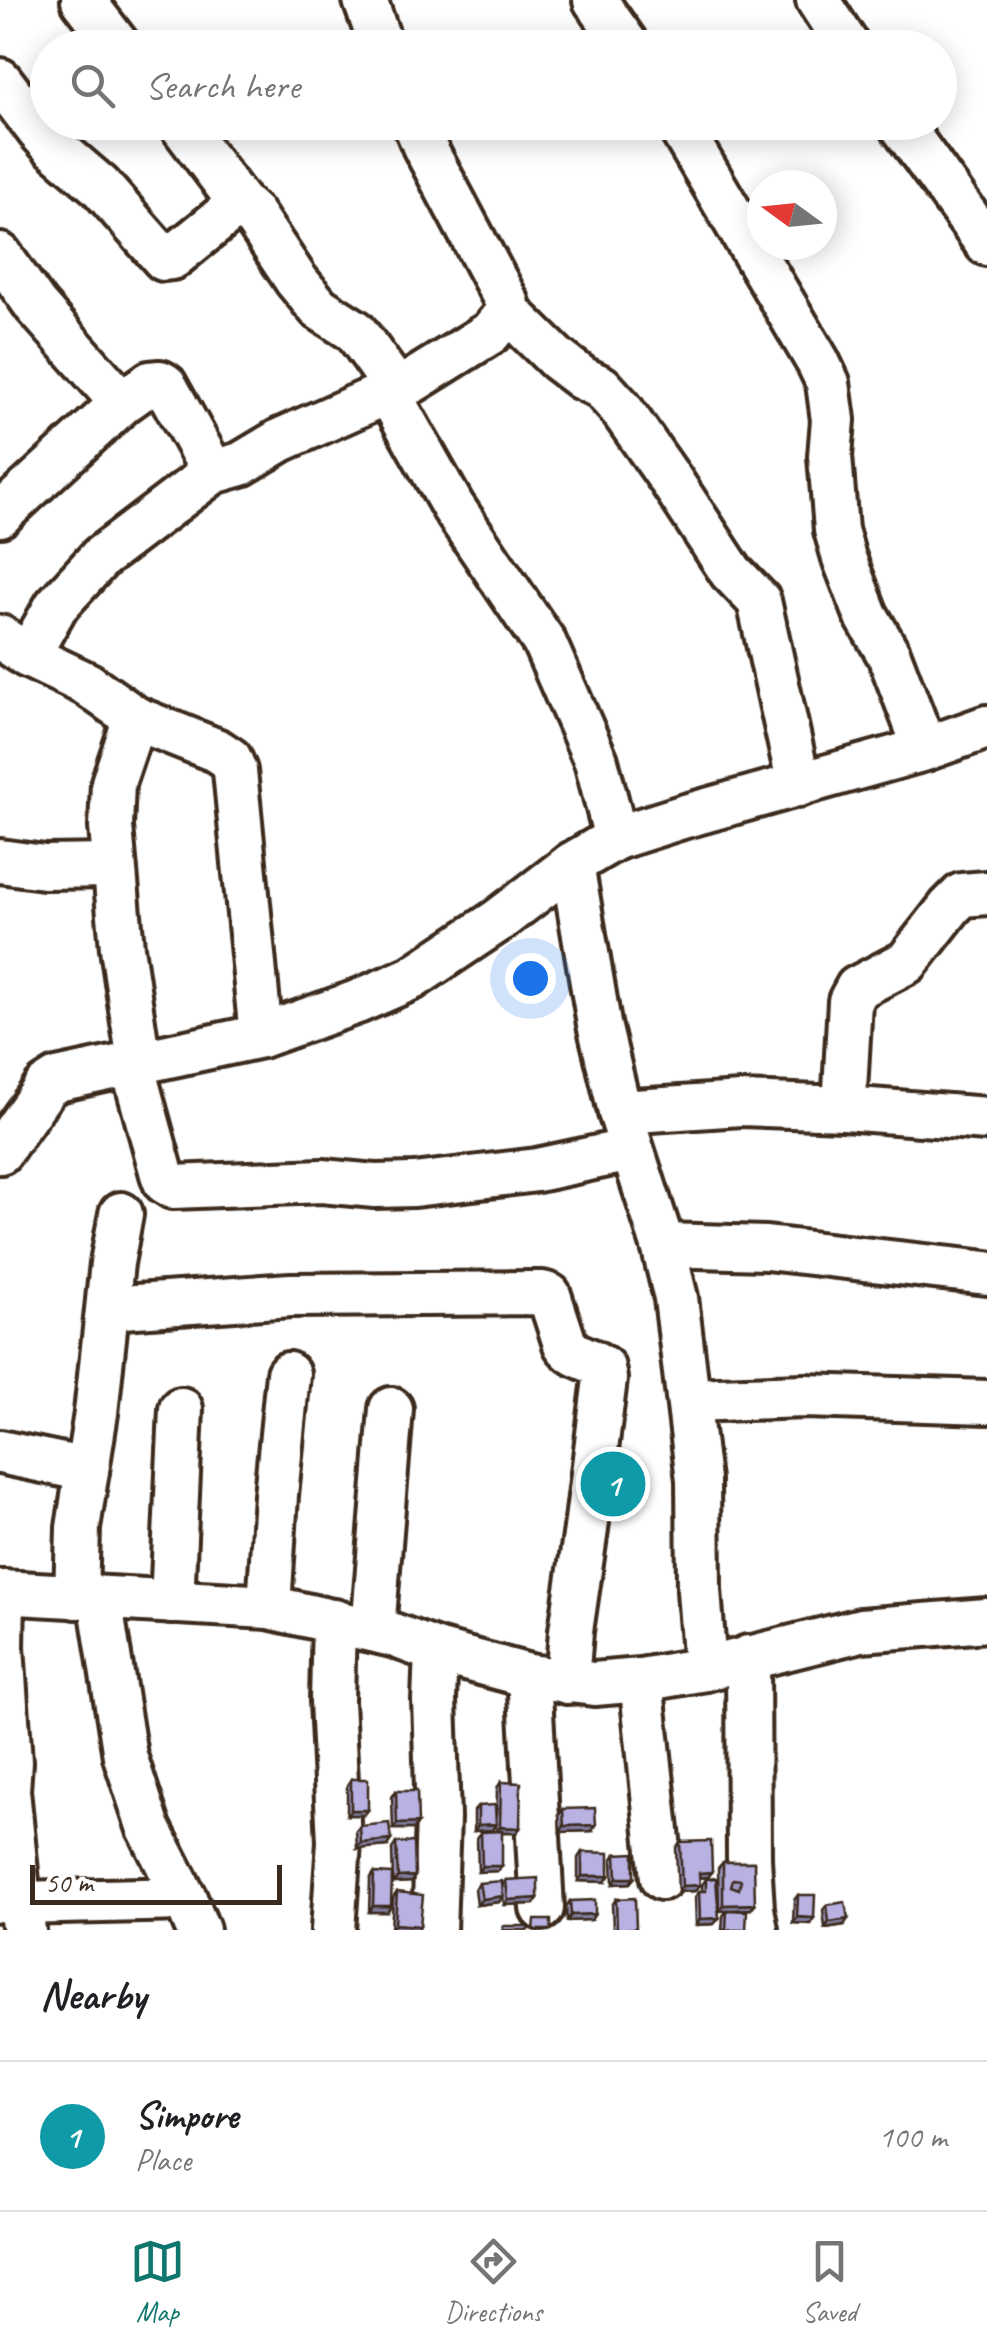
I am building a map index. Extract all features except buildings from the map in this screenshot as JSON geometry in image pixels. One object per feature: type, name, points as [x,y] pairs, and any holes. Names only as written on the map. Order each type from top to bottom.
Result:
[{"type":"street","points":[[84,0],[106,30]]},
{"type":"street","points":[[365,0],[376,30]]},
{"type":"street","points":[[594,0],[616,30]]},
{"type":"street","points":[[818,0],[838,30]]},
{"type":"street","points":[[0,80],[30,118]]},
{"type":"street","points":[[48,140],[100,186],[164,259],[172,258],[240,203]]},
{"type":"street","points":[[193,140],[296,280],[320,308],[355,332],[392,390],[453,507],[544,642],[596,761],[616,838]]},
{"type":"street","points":[[261,1036],[235,771],[230,758],[135,718],[88,684],[14,646],[101,557],[213,472],[241,464],[280,440],[413,381],[490,333],[508,312],[508,304],[422,140]]},
{"type":"street","points":[[688,140],[828,383],[836,530],[860,600],[888,655],[925,749]]},
{"type":"street","points":[[913,140],[987,244]]},
{"type":"street","points":[[0,254],[18,313],[122,403]]},
{"type":"street","points":[[508,312],[557,359],[602,387],[670,478],[731,572],[759,601],[799,785]]},
{"type":"street","points":[[0,514],[122,403],[150,383],[165,385],[213,472]]},
{"type":"street","points":[[135,718],[113,783],[113,866],[136,1064],[162,1174],[173,1187],[322,1181],[414,1185],[537,1170],[625,1131],[741,1104],[987,1119]]},
{"type":"street","points":[[0,1152],[46,1088],[57,1080],[261,1036],[357,1002],[412,978],[499,920],[572,864],[616,838],[925,749],[987,727]]},
{"type":"street","points":[[0,862],[44,867],[113,866]]},
{"type":"street","points":[[572,864],[599,1024],[625,1131],[663,1245],[676,1298],[698,1480],[704,1669]]},
{"type":"street","points":[[844,1108],[850,1000],[857,988],[907,962],[962,895],[987,893]]},
{"type":"street","points":[[122,1214],[112,1263],[78,1528],[88,1598],[126,1756],[148,1826],[192,1914],[14,1911],[2,1592],[88,1598],[269,1607],[353,1625],[548,1679],[594,1684],[704,1669],[861,1630],[987,1620]]},
{"type":"street","points":[[663,1245],[766,1248],[987,1273]]},
{"type":"street","points":[[108,1308],[291,1295],[542,1292],[549,1296],[564,1344],[573,1355],[603,1368],[586,1529],[570,1631],[548,1679],[542,1908]]},
{"type":"street","points":[[269,1607],[288,1374]]},
{"type":"street","points":[[690,1400],[805,1396],[987,1402]]},
{"type":"street","points":[[172,1602],[181,1409]]},
{"type":"street","points":[[333,1930],[339,1842],[332,1701],[353,1625],[392,1409]]},
{"type":"street","points":[[0,1452],[87,1470]]},
{"type":"street","points":[[434,1930],[438,1818],[436,1651]]},
{"type":"street","points":[[748,1656],[750,1859],[756,1930]]},
{"type":"street","points":[[640,1680],[662,1878]]},
{"type":"place","name":"Simpore","points":[[613,1484]]}]
